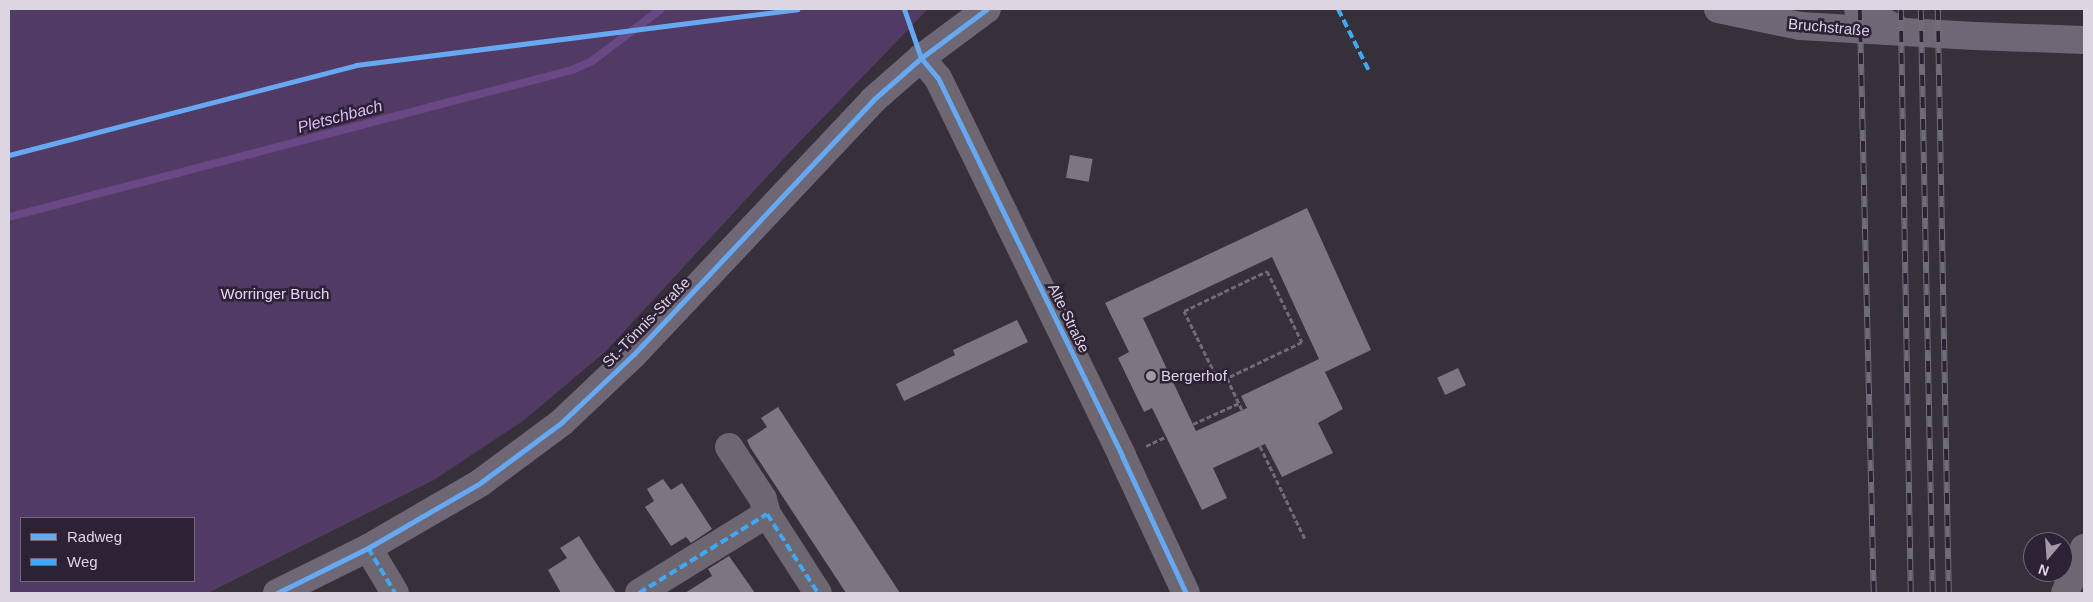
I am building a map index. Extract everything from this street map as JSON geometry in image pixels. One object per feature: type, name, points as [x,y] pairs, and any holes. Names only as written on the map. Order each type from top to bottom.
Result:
[{"type":"main road","name":"St.-Tönnis-Straße","points":[[277,593],[368,548],[480,483],[562,422],[634,354],[873,100],[921,58],[987,9]]},
{"type":"main road","points":[[1718,9],[1762,14]]},
{"type":"main road","points":[[1858,9],[1906,33],[2084,40]]},
{"type":"main road","name":"Bruchstraße","points":[[1762,14],[1800,26],[1906,33]]},
{"type":"street","name":"Alte Straße","points":[[921,58],[938,78],[1122,456],[1186,593]]},
{"type":"street","points":[[729,447],[763,499],[766,514],[818,593]]},
{"type":"street","points":[[639,593],[671,585],[766,514]]},
{"type":"street","points":[[368,548],[395,593]]},
{"type":"street","points":[[2065,593],[2084,548]]},
{"type":"path","points":[[1267,271],[1302,342],[1227,378],[1219,382],[1184,311],[1267,271]]},
{"type":"path","points":[[1227,378],[1242,410]]},
{"type":"path","points":[[1193,424],[1239,403]]},
{"type":"path","points":[[1260,446],[1305,539]]},
{"type":"green space","name":"Worringer Bruch","points":[[9,9],[928,9],[787,155],[605,352],[523,421],[434,480],[208,593],[9,593]]},
{"type":"building","points":[[1070,155],[1093,159],[1089,182],[1066,178]]},
{"type":"building","points":[[1307,208],[1371,350],[1325,372],[1343,409],[1318,423],[1333,453],[1282,477],[1265,444],[1213,468],[1227,498],[1202,510],[1152,408],[1144,412],[1118,358],[1129,352],[1105,303]],"holes":[[[1272,257],[1319,359],[1241,396],[1247,408],[1196,431],[1143,318]]]},
{"type":"building","points":[[1017,320],[1028,342],[904,401],[896,384],[955,355],[953,350]]},
{"type":"building","points":[[1458,368],[1466,385],[1445,395],[1437,378]]},
{"type":"building","points":[[778,407],[900,593],[846,593],[750,447],[747,440],[767,427],[761,418]]},
{"type":"building","points":[[663,479],[671,490],[682,483],[712,529],[691,543],[686,537],[671,546],[645,507],[654,501],[647,489]]},
{"type":"building","points":[[579,536],[616,593],[561,593],[548,570],[567,558],[560,548]]},
{"type":"building","points":[[729,556],[755,593],[685,593],[712,576],[708,569]]},
{"type":"waterway","name":"Pletschbach","points":[[9,217],[572,70],[592,61],[661,9]]},
{"type":"railway","points":[[1860,9],[1874,593]]},
{"type":"railway","points":[[1901,9],[1911,593]]},
{"type":"railway","points":[[1921,9],[1933,593]]},
{"type":"railway","points":[[1938,9],[1949,593]]},
{"type":"marked path","points":[[1338,9],[1369,71]]},
{"type":"marked path","points":[[639,593],[767,514],[818,593]]},
{"type":"marked path","points":[[368,548],[395,593]]},
{"type":"cycle path","points":[[9,155],[356,65],[797,9]]},
{"type":"cycle path","points":[[904,9],[921,58],[938,78],[1122,456],[1186,593]]},
{"type":"cycle path","points":[[277,593],[368,548],[480,483],[562,422],[634,354],[873,100],[921,58],[987,9]]},
{"type":"place","name":"Bergerhof","points":[[1151,376]]}]
